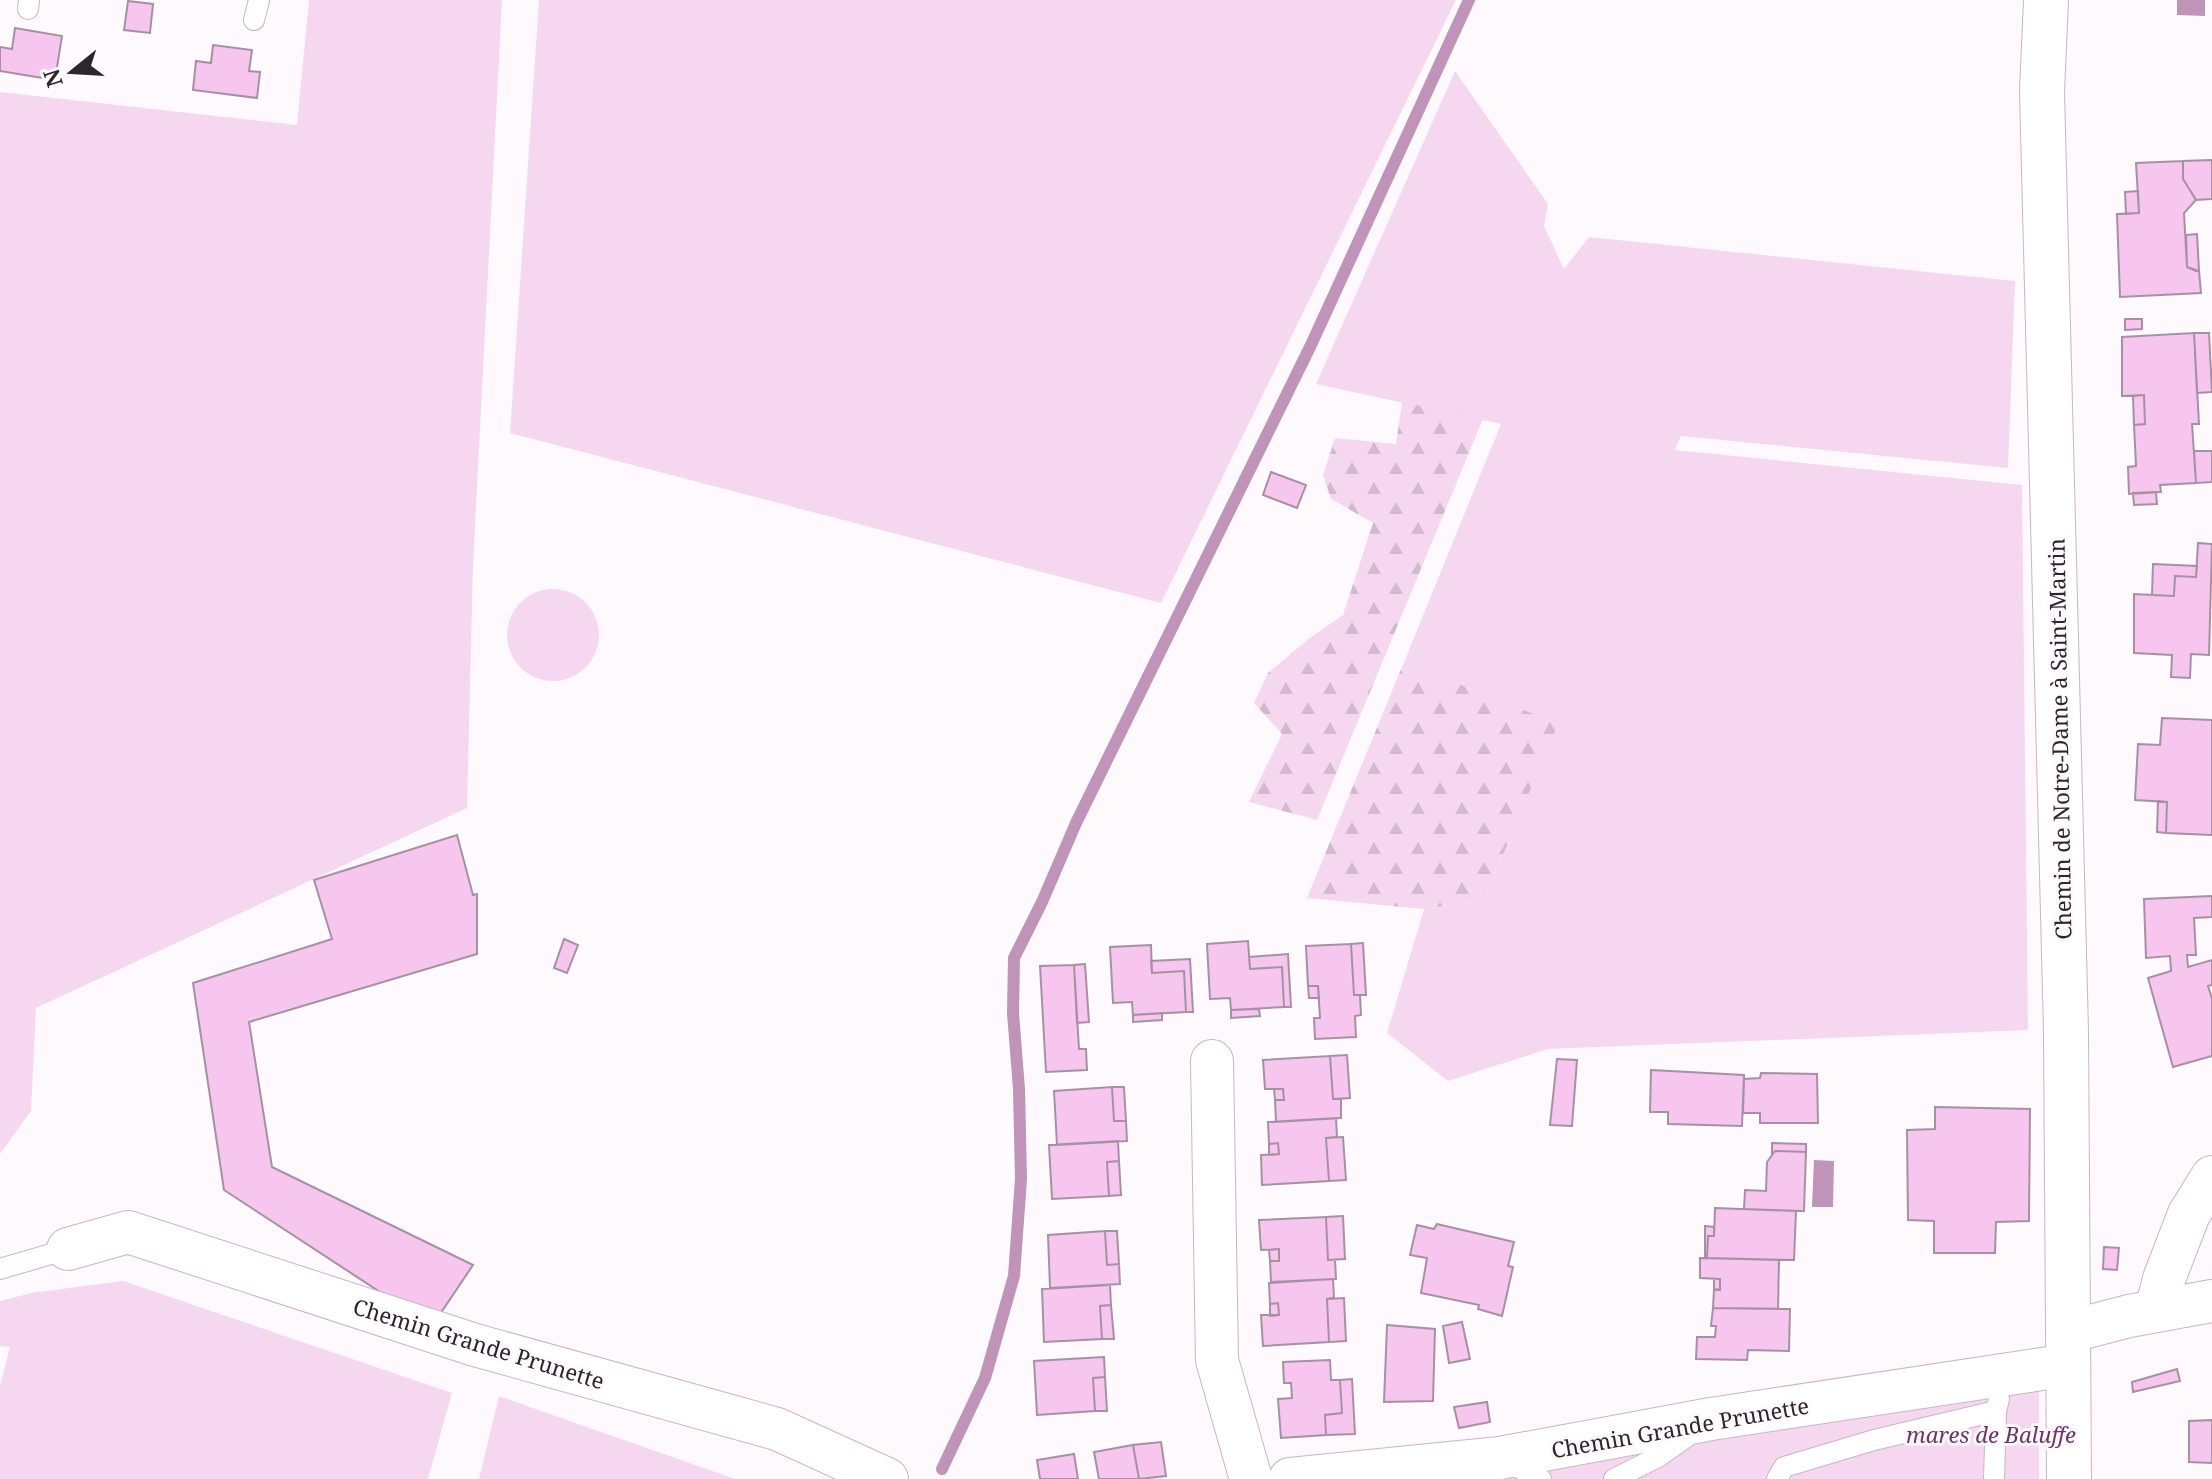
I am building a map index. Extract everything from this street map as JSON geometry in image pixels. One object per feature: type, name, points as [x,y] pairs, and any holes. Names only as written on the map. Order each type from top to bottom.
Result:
[{"type":"street","name":"Chemin de Notre-Dame à Saint-Martin","points":[[2046,0],[2042,92],[2066,1031],[2069,1479]]},
{"type":"street","points":[[1212,1061],[1217,1360],[1251,1479]]},
{"type":"street","points":[[2156,1310],[2164,1279],[2189,1214],[2212,1177]]},
{"type":"street","name":"Chemin Grande Prunette","points":[[68,1249],[128,1232],[475,1345],[777,1429],[887,1479]]},
{"type":"street","name":"Chemin Grande Prunette","points":[[1290,1479],[1500,1458],[1711,1419],[2011,1373],[2156,1310],[2212,1301]]},
{"type":"lane","points":[[0,1269],[68,1249]]},
{"type":"lane","points":[[1994,1479],[1996,1411],[2011,1373]]},
{"type":"lane","points":[[1777,1479],[1784,1467],[1874,1440],[1996,1411]]},
{"type":"lane","points":[[1614,1479],[1658,1457],[1711,1419]]},
{"type":"lane","points":[[1500,1458],[1541,1479]]},
{"type":"green space","points":[[309,0],[502,0],[473,565],[467,808],[36,1008],[31,1111],[0,1154],[0,92],[297,125]]},
{"type":"green space","points":[[539,0],[1456,0],[1161,603],[510,433]]},
{"type":"green space","points":[[1455,71],[1548,204],[1544,226],[1564,269],[1589,237],[2015,281],[2008,468],[1681,436],[1675,450],[2022,485],[2028,1030],[1548,1049],[1448,1081],[1387,1033],[1424,909],[1484,900],[1557,724],[1404,662],[1501,424],[1316,384]]},
{"type":"green space","points":[[1402,402],[1483,419],[1317,820],[1249,802],[1282,734],[1254,703],[1268,673],[1343,615],[1373,523],[1331,499],[1323,475],[1335,438],[1396,444]]},
{"type":"green space","points":[[544,589],[562,589],[579,596],[592,609],[599,635],[592,661],[579,674],[562,681],[544,681],[527,674],[514,661],[507,644],[507,626],[514,609],[527,596]]},
{"type":"green space","points":[[1404,662],[1558,724],[1484,900],[1424,909],[1307,898]]},
{"type":"green space","points":[[123,1281],[452,1393],[428,1479],[0,1479],[0,1386],[10,1347],[0,1346],[0,1301],[31,1293]]},
{"type":"green space","name":"mares de Baluffe","points":[[2039,1381],[2039,1479],[1435,1479]]},
{"type":"green space","points":[[499,1396],[735,1479],[479,1479]]},
{"type":"shaded area","points":[[2177,0],[2205,0],[2205,16],[2177,15]]},
{"type":"shaded area","points":[[1814,1160],[1834,1161],[1833,1207],[1812,1207]]},
{"type":"building","points":[[128,1],[153,4],[150,33],[124,30]]},
{"type":"building","points":[[15,28],[62,36],[55,80],[0,71],[0,47],[12,49]]},
{"type":"building","points":[[213,45],[252,50],[249,71],[260,72],[257,98],[193,90],[196,61],[211,63]]},
{"type":"building","points":[[2212,160],[2212,199],[2196,200],[2183,179],[2183,161]]},
{"type":"building","points":[[2183,161],[2183,179],[2196,200],[2184,213],[2187,267],[2199,271],[2201,293],[2120,297],[2117,214],[2139,213],[2136,163]]},
{"type":"building","points":[[2138,191],[2139,213],[2126,214],[2125,192]]},
{"type":"building","points":[[2197,234],[2199,271],[2187,267],[2186,235]]},
{"type":"building","points":[[2125,319],[2142,319],[2142,329],[2125,330]]},
{"type":"building","points":[[2194,333],[2209,333],[2212,392],[2197,393]]},
{"type":"building","points":[[2194,333],[2199,424],[2192,424],[2196,483],[2160,485],[2161,492],[2129,494],[2128,467],[2136,466],[2134,425],[2145,424],[2144,395],[2122,396],[2122,337]]},
{"type":"building","points":[[2144,395],[2145,424],[2134,425],[2133,396]]},
{"type":"building","points":[[2194,451],[2212,451],[2212,482],[2196,483]]},
{"type":"building","points":[[1271,472],[1306,485],[1297,508],[1263,495]]},
{"type":"building","points":[[2156,492],[2157,504],[2134,505],[2133,493]]},
{"type":"building","points":[[2198,543],[2212,544],[2209,655],[2191,654],[2190,678],[2171,677],[2172,655],[2134,653],[2134,594],[2174,596],[2175,576],[2196,577]]},
{"type":"building","points":[[2153,564],[2197,566],[2196,577],[2175,576],[2174,596],[2152,595]]},
{"type":"building","points":[[2162,718],[2212,720],[2212,835],[2166,833],[2167,802],[2135,800],[2138,744],[2160,745]]},
{"type":"building","points":[[2158,801],[2167,802],[2166,833],[2157,832]]},
{"type":"building","points":[[457,835],[473,895],[477,894],[477,954],[249,1022],[272,1167],[473,1265],[432,1326],[224,1190],[193,983],[332,939],[314,880]]},
{"type":"building","points":[[2212,896],[2212,917],[2194,918],[2196,955],[2187,955],[2188,967],[2212,960],[2212,985],[2208,986],[2212,999],[2212,1056],[2173,1067],[2148,978],[2171,971],[2170,956],[2146,958],[2144,899]]},
{"type":"building","points":[[564,939],[578,945],[567,973],[554,968]]},
{"type":"building","points":[[1248,941],[1250,969],[1282,967],[1284,1007],[1231,1010],[1230,998],[1210,999],[1207,944]]},
{"type":"building","points":[[1363,943],[1366,995],[1354,995],[1351,944]]},
{"type":"building","points":[[1351,944],[1354,995],[1360,995],[1361,1015],[1355,1016],[1356,1037],[1315,1039],[1314,1018],[1320,1018],[1318,986],[1308,986],[1306,946]]},
{"type":"building","points":[[1151,945],[1152,973],[1184,971],[1186,1012],[1133,1015],[1132,1002],[1113,1003],[1110,947]]},
{"type":"building","points":[[1288,954],[1291,1007],[1284,1007],[1282,967],[1250,969],[1249,957]]},
{"type":"building","points":[[1190,959],[1193,1012],[1186,1012],[1184,971],[1152,973],[1151,961]]},
{"type":"building","points":[[1085,964],[1089,1022],[1077,1023],[1074,965]]},
{"type":"building","points":[[1074,965],[1079,1049],[1086,1049],[1087,1070],[1046,1072],[1040,966]]},
{"type":"building","points":[[1308,986],[1318,986],[1319,998],[1309,998]]},
{"type":"building","points":[[1259,1009],[1260,1016],[1231,1018],[1231,1010]]},
{"type":"building","points":[[1162,1013],[1162,1020],[1133,1022],[1133,1015]]},
{"type":"building","points":[[1347,1055],[1350,1098],[1333,1099],[1330,1056]]},
{"type":"building","points":[[1330,1056],[1333,1099],[1341,1099],[1341,1118],[1276,1122],[1275,1100],[1284,1100],[1283,1089],[1265,1089],[1263,1060]]},
{"type":"building","points":[[1557,1059],[1577,1060],[1572,1126],[1550,1125]]},
{"type":"building","points":[[1651,1070],[1744,1075],[1742,1126],[1668,1124],[1668,1112],[1650,1112]]},
{"type":"building","points":[[1761,1073],[1817,1074],[1818,1123],[1760,1123],[1760,1113],[1743,1113],[1744,1079],[1760,1078]]},
{"type":"building","points":[[1112,1087],[1114,1121],[1126,1121],[1127,1141],[1057,1145],[1054,1091]]},
{"type":"building","points":[[1112,1087],[1124,1087],[1126,1121],[1114,1121]]},
{"type":"building","points":[[1274,1089],[1283,1089],[1284,1100],[1275,1100]]},
{"type":"building","points":[[1935,1107],[2030,1109],[2029,1221],[1996,1222],[1995,1253],[1934,1253],[1934,1221],[1908,1220],[1907,1130],[1935,1129]]},
{"type":"building","points":[[1336,1118],[1337,1137],[1326,1138],[1329,1181],[1262,1185],[1261,1155],[1279,1154],[1278,1143],[1269,1144],[1268,1122]]},
{"type":"building","points":[[1343,1137],[1346,1180],[1329,1181],[1326,1138]]},
{"type":"building","points":[[1118,1141],[1119,1161],[1107,1162],[1109,1196],[1052,1199],[1049,1145]]},
{"type":"building","points":[[1278,1143],[1279,1154],[1269,1155],[1269,1144]]},
{"type":"building","points":[[1772,1143],[1806,1144],[1806,1152],[1775,1151],[1772,1155]]},
{"type":"building","points":[[1775,1151],[1806,1152],[1804,1211],[1744,1209],[1745,1190],[1766,1191],[1767,1162]]},
{"type":"building","points":[[1119,1161],[1121,1195],[1109,1196],[1107,1162]]},
{"type":"building","points":[[1715,1208],[1796,1211],[1794,1260],[1707,1258],[1708,1236],[1714,1236]]},
{"type":"building","points":[[1343,1216],[1345,1259],[1328,1260],[1326,1217]]},
{"type":"building","points":[[1326,1217],[1328,1260],[1335,1260],[1336,1279],[1271,1282],[1270,1261],[1279,1261],[1279,1249],[1261,1250],[1259,1220]]},
{"type":"building","points":[[1437,1224],[1514,1242],[1508,1266],[1513,1267],[1502,1316],[1478,1309],[1479,1305],[1421,1293],[1427,1258],[1410,1255],[1417,1225],[1434,1229]]},
{"type":"building","points":[[1705,1226],[1714,1227],[1714,1236],[1708,1236],[1707,1258],[1705,1258]]},
{"type":"building","points":[[1105,1231],[1117,1231],[1119,1264],[1107,1265]]},
{"type":"building","points":[[1105,1231],[1107,1265],[1119,1264],[1120,1284],[1050,1288],[1048,1235]]},
{"type":"building","points":[[2104,1247],[2119,1248],[2117,1270],[2103,1269]]},
{"type":"building","points":[[1279,1249],[1279,1261],[1270,1261],[1269,1250]]},
{"type":"building","points":[[1700,1258],[1779,1260],[1778,1309],[1713,1308],[1714,1289],[1720,1290],[1720,1279],[1700,1278]]},
{"type":"building","points":[[1333,1279],[1334,1298],[1327,1299],[1329,1342],[1263,1346],[1261,1315],[1279,1315],[1278,1303],[1270,1304],[1269,1283]]},
{"type":"building","points":[[1714,1279],[1720,1279],[1720,1290],[1714,1289]]},
{"type":"building","points":[[1110,1285],[1111,1305],[1100,1306],[1102,1339],[1044,1342],[1042,1289]]},
{"type":"building","points":[[1344,1298],[1346,1341],[1329,1342],[1327,1299]]},
{"type":"building","points":[[1278,1303],[1279,1315],[1270,1316],[1270,1304]]},
{"type":"building","points":[[1111,1305],[1114,1339],[1102,1339],[1100,1306]]},
{"type":"building","points":[[1713,1308],[1790,1309],[1789,1351],[1748,1350],[1747,1360],[1696,1359],[1697,1337],[1715,1337],[1716,1326],[1711,1326]]},
{"type":"building","points":[[1462,1322],[1470,1359],[1449,1363],[1443,1326]]},
{"type":"building","points":[[1387,1325],[1435,1329],[1433,1401],[1384,1402]]},
{"type":"building","points":[[1104,1357],[1105,1377],[1093,1378],[1095,1411],[1037,1415],[1034,1361]]},
{"type":"building","points":[[1330,1360],[1331,1380],[1340,1380],[1342,1413],[1325,1415],[1326,1435],[1281,1438],[1278,1399],[1292,1398],[1291,1383],[1284,1383],[1283,1362]]},
{"type":"building","points":[[2177,1369],[2180,1381],[2133,1392],[2132,1382]]},
{"type":"building","points":[[1105,1377],[1107,1411],[1095,1411],[1093,1378]]},
{"type":"building","points":[[1352,1379],[1355,1434],[1326,1435],[1325,1415],[1342,1413],[1340,1380]]},
{"type":"building","points":[[1487,1402],[1490,1422],[1459,1428],[1454,1407]]},
{"type":"building","points":[[2212,1420],[2212,1463],[2189,1462],[2189,1421]]},
{"type":"building","points":[[1161,1442],[1166,1476],[1139,1479],[1133,1445]]},
{"type":"building","points":[[1133,1445],[1139,1479],[1099,1479],[1094,1452]]},
{"type":"building","points":[[1074,1454],[1078,1479],[1040,1479],[1037,1460]]},
{"type":"waterway","points":[[942,1469],[985,1378],[1014,1276],[1021,1179],[1013,1013],[1014,958],[1076,823],[1311,345],[1469,0]]}]
